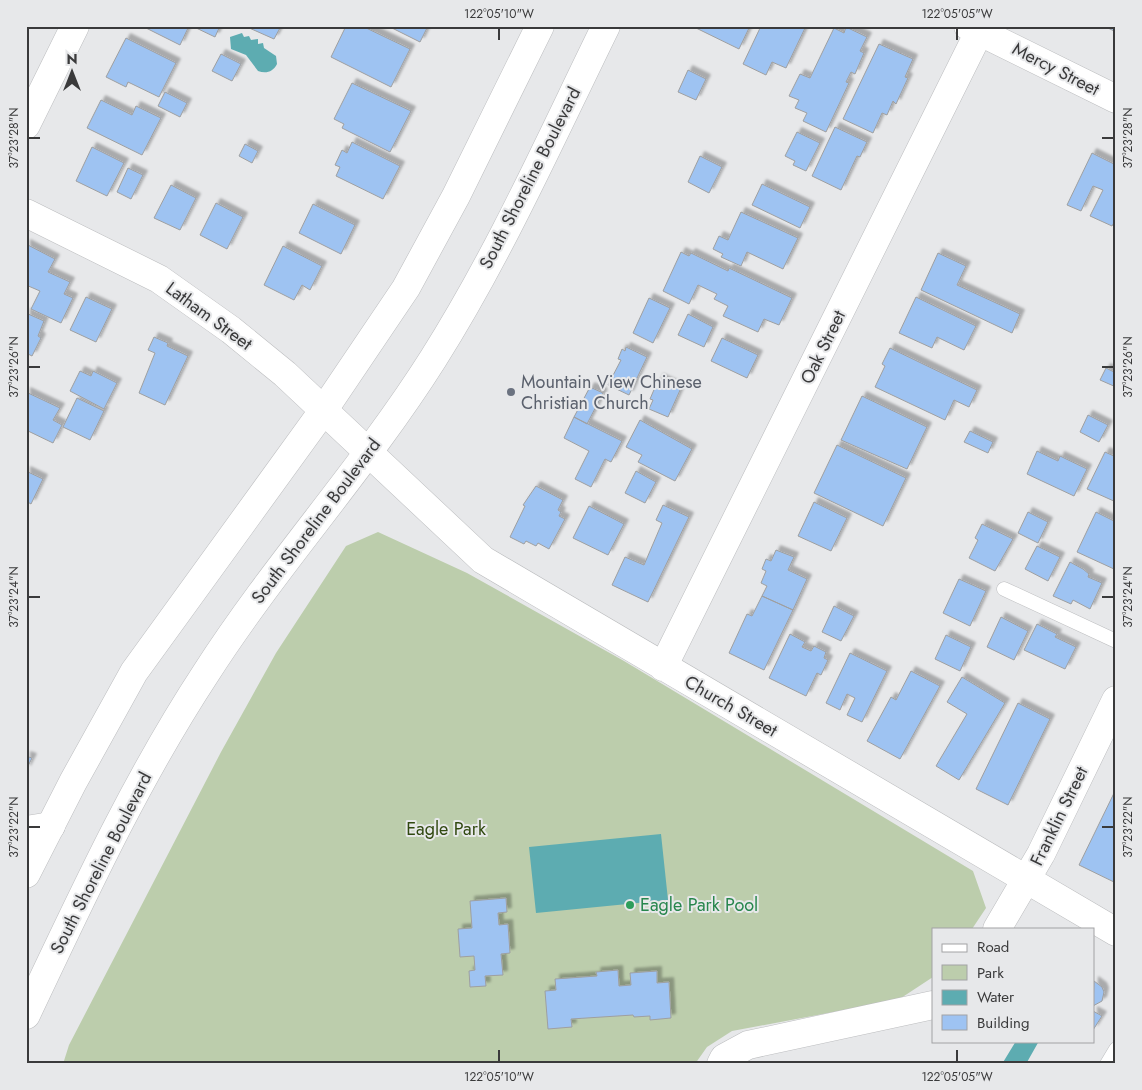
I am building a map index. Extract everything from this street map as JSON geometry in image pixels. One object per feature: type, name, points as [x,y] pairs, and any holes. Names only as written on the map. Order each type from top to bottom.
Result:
[{"type":"street","points":[[26,125],[74,26]]},
{"type":"street","points":[[26,874],[39,828],[134,672],[323,411],[406,288],[456,196],[540,26]]},
{"type":"street","name":"South Shoreline Boulevard","points":[[26,1015],[106,848],[160,744],[243,618],[367,452],[433,358],[475,288],[606,26]]},
{"type":"street","name":"Mercy Street","points":[[976,28],[1116,99]]},
{"type":"street","name":"Oak Street","points":[[662,667],[976,28]]},
{"type":"street","name":"Latham Street","points":[[26,213],[159,279],[231,330],[285,374],[367,452]]},
{"type":"street","name":"Church Street","points":[[367,452],[483,560],[662,667],[1116,932]]},
{"type":"street","name":"Franklin Street","points":[[998,928],[1027,880],[1109,733],[1116,700]]},
{"type":"street","points":[[721,1064],[724,1058],[748,1045],[932,1004]]},
{"type":"lane","points":[[1004,589],[1116,641]]},
{"type":"lane","points":[[1107,1064],[1116,1049]]},
{"type":"green space","name":"Eagle Park","points":[[378,532],[467,573],[624,661],[973,871],[986,908],[973,928],[932,928],[932,978],[898,1000],[732,1031],[707,1047],[695,1064],[63,1064],[69,1045],[221,752],[276,653],[346,546]]},
{"type":"water","points":[[242,33],[244,37],[249,36],[251,40],[258,39],[258,44],[263,43],[264,48],[276,56],[277,64],[271,71],[258,71],[246,55],[231,49],[230,37]]},
{"type":"water","points":[[661,834],[668,900],[536,913],[529,847]]},
{"type":"water","points":[[1015,1042],[1038,1042],[1026,1064],[1002,1064]]},
{"type":"building","points":[[142,26],[189,26],[180,45]]},
{"type":"building","points":[[192,26],[220,26],[215,37]]},
{"type":"building","points":[[276,26],[280,28],[274,39],[247,27]]},
{"type":"building","points":[[346,26],[362,26],[410,49],[391,87],[331,57]]},
{"type":"building","points":[[388,26],[428,26],[420,42]]},
{"type":"building","points":[[697,26],[750,26],[739,49],[696,28]]},
{"type":"building","points":[[761,26],[806,26],[786,68],[772,62],[766,75],[743,64]]},
{"type":"building","points":[[1104,26],[1116,26],[1116,32]]},
{"type":"building","points":[[846,27],[867,37],[860,51],[864,53],[855,74],[851,72],[846,82],[849,83],[826,132],[803,121],[807,113],[795,108],[799,100],[789,96],[800,74],[810,78],[834,28],[844,33]]},
{"type":"building","points":[[126,38],[176,63],[159,97],[128,82],[126,87],[106,77]]},
{"type":"building","points":[[879,44],[913,59],[905,77],[908,78],[896,104],[893,101],[887,115],[882,113],[873,133],[843,119]]},
{"type":"building","points":[[221,54],[241,64],[232,81],[212,71]]},
{"type":"building","points":[[688,70],[706,79],[696,100],[678,92]]},
{"type":"building","points":[[352,83],[411,111],[390,152],[342,128],[344,124],[334,119]]},
{"type":"building","points":[[165,92],[187,103],[180,117],[158,106]]},
{"type":"building","points":[[101,100],[132,115],[136,106],[161,118],[142,155],[87,128]]},
{"type":"building","points":[[835,127],[867,142],[860,157],[857,156],[841,190],[812,176]]},
{"type":"building","points":[[797,132],[820,143],[806,171],[793,165],[795,161],[785,156]]},
{"type":"building","points":[[352,142],[400,166],[383,199],[336,176],[340,167],[335,165],[342,150],[347,153]]},
{"type":"building","points":[[245,144],[258,151],[252,163],[239,156]]},
{"type":"building","points":[[92,147],[124,163],[107,196],[76,181]]},
{"type":"building","points":[[1092,153],[1116,165],[1116,219],[1112,226],[1090,216],[1103,190],[1093,186],[1081,211],[1067,205]]},
{"type":"building","points":[[700,156],[722,167],[709,193],[688,182]]},
{"type":"building","points":[[128,168],[143,175],[131,199],[117,192]]},
{"type":"building","points":[[762,184],[810,207],[800,228],[752,205]]},
{"type":"building","points":[[171,185],[196,198],[180,230],[154,218]]},
{"type":"building","points":[[216,203],[243,217],[227,249],[200,235]]},
{"type":"building","points":[[313,204],[355,225],[341,254],[299,233]]},
{"type":"building","points":[[741,212],[798,238],[783,269],[747,252],[741,266],[721,257],[723,254],[713,249],[719,236],[728,240]]},
{"type":"building","points":[[26,244],[55,259],[48,272],[70,282],[64,294],[73,298],[61,323],[31,309],[40,291],[26,285]]},
{"type":"building","points":[[283,246],[322,266],[310,290],[302,285],[294,300],[264,285]]},
{"type":"building","points":[[681,252],[689,256],[691,253],[728,271],[729,268],[792,298],[779,325],[764,319],[758,332],[723,316],[728,306],[714,299],[717,294],[698,285],[689,304],[663,291]]},
{"type":"building","points":[[938,253],[966,266],[957,285],[1020,314],[1012,333],[921,290]]},
{"type":"building","points":[[86,297],[112,309],[96,342],[70,330]]},
{"type":"building","points":[[916,297],[976,326],[964,350],[937,337],[932,348],[899,333]]},
{"type":"building","points":[[649,298],[670,308],[653,343],[633,333]]},
{"type":"building","points":[[26,313],[44,321],[38,336],[41,338],[32,356],[26,353]]},
{"type":"building","points":[[688,314],[713,327],[704,347],[678,335]]},
{"type":"building","points":[[154,337],[168,343],[167,346],[188,356],[165,405],[139,393],[155,353],[148,350]]},
{"type":"building","points":[[722,338],[758,355],[747,378],[711,361]]},
{"type":"building","points":[[626,347],[647,357],[629,395],[608,385],[621,360],[618,359],[622,349],[625,351]]},
{"type":"building","points":[[890,348],[977,390],[969,407],[954,400],[945,420],[875,387],[885,366],[882,364]]},
{"type":"building","points":[[1106,368],[1116,373],[1116,387],[1100,380]]},
{"type":"building","points":[[80,371],[91,376],[93,371],[117,383],[104,409],[70,391]]},
{"type":"building","points":[[659,378],[681,388],[668,417],[649,409],[653,400],[650,399]]},
{"type":"building","points":[[590,387],[603,393],[587,424],[574,417]]},
{"type":"building","points":[[26,392],[60,408],[53,420],[62,425],[53,443],[26,430]]},
{"type":"building","points":[[862,396],[927,427],[907,469],[841,440]]},
{"type":"building","points":[[77,398],[104,411],[90,440],[63,427]]},
{"type":"building","points":[[1088,415],[1108,425],[1099,442],[1080,432]]},
{"type":"building","points":[[574,417],[622,441],[611,462],[605,459],[591,487],[575,479],[589,451],[564,438]]},
{"type":"building","points":[[640,420],[692,449],[675,481],[638,462],[642,455],[626,447]]},
{"type":"building","points":[[970,431],[993,442],[988,453],[964,442]]},
{"type":"building","points":[[837,445],[906,478],[883,526],[814,493]]},
{"type":"building","points":[[1037,451],[1058,461],[1060,456],[1087,469],[1074,496],[1027,474]]},
{"type":"building","points":[[1105,452],[1116,457],[1116,502],[1087,489]]},
{"type":"building","points":[[26,471],[43,479],[31,504],[26,501]]},
{"type":"building","points":[[636,471],[656,482],[645,503],[625,493]]},
{"type":"building","points":[[536,486],[563,500],[558,510],[561,512],[559,516],[565,519],[549,549],[538,543],[536,546],[526,541],[524,544],[510,537],[525,506],[523,505]]},
{"type":"building","points":[[814,502],[847,518],[831,551],[798,536]]},
{"type":"building","points":[[663,505],[689,517],[648,602],[612,585],[625,557],[644,565],[662,523],[656,520]]},
{"type":"building","points":[[589,506],[624,524],[608,555],[573,538]]},
{"type":"building","points":[[1028,512],[1048,522],[1038,543],[1018,533]]},
{"type":"building","points":[[1096,512],[1116,522],[1116,565],[1114,569],[1077,552]]},
{"type":"building","points":[[982,524],[1013,539],[995,571],[969,558],[978,540],[975,538]]},
{"type":"building","points":[[1037,546],[1060,557],[1048,581],[1025,569]]},
{"type":"building","points":[[776,550],[794,557],[788,570],[807,579],[793,610],[762,596],[767,586],[761,583],[766,571],[762,569],[766,559],[771,561]]},
{"type":"building","points":[[1070,562],[1089,574],[1088,577],[1102,583],[1090,609],[1073,600],[1071,604],[1053,596]]},
{"type":"building","points":[[959,579],[986,591],[970,626],[943,613]]},
{"type":"building","points":[[762,596],[793,610],[764,670],[729,653],[747,614],[752,616]]},
{"type":"building","points":[[834,606],[854,616],[841,641],[822,632]]},
{"type":"building","points":[[1001,617],[1028,631],[1014,660],[987,647]]},
{"type":"building","points":[[1037,624],[1057,634],[1055,637],[1076,647],[1065,669],[1024,650]]},
{"type":"building","points":[[790,634],[805,642],[802,647],[811,651],[814,646],[826,652],[824,658],[828,660],[821,675],[817,673],[806,696],[769,678]]},
{"type":"building","points":[[946,635],[971,647],[960,671],[935,659]]},
{"type":"building","points":[[850,653],[887,671],[862,722],[847,715],[855,698],[847,694],[840,710],[826,703]]},
{"type":"building","points":[[911,671],[940,686],[900,759],[867,741],[891,697],[896,700]]},
{"type":"building","points":[[962,677],[1005,703],[959,780],[936,766],[967,714],[947,702]]},
{"type":"building","points":[[1018,703],[1050,719],[1008,805],[976,789]]},
{"type":"building","points":[[26,756],[32,758],[26,770]]},
{"type":"building","points":[[1116,789],[1116,883],[1079,865]]},
{"type":"building","points":[[506,898],[507,912],[498,913],[499,925],[508,924],[510,953],[501,954],[503,975],[485,976],[486,986],[470,987],[469,971],[475,970],[474,956],[460,957],[458,929],[472,928],[470,901]]},
{"type":"building","points":[[618,970],[619,986],[631,985],[630,973],[657,971],[657,983],[669,982],[671,1018],[650,1020],[650,1016],[634,1017],[633,1015],[571,1019],[572,1027],[548,1029],[545,991],[556,990],[555,979],[597,976],[596,972]]},
{"type":"building","points":[[1094,981],[1102,987],[1104,992],[1102,1001],[1094,1005]]},
{"type":"building","points":[[1094,1012],[1102,1016],[1094,1028]]},
{"type":"place","name":"Mountain View Chinese Christian Church","points":[[511,392]]},
{"type":"place","name":"Eagle Park Pool","points":[[630,905]]}]
